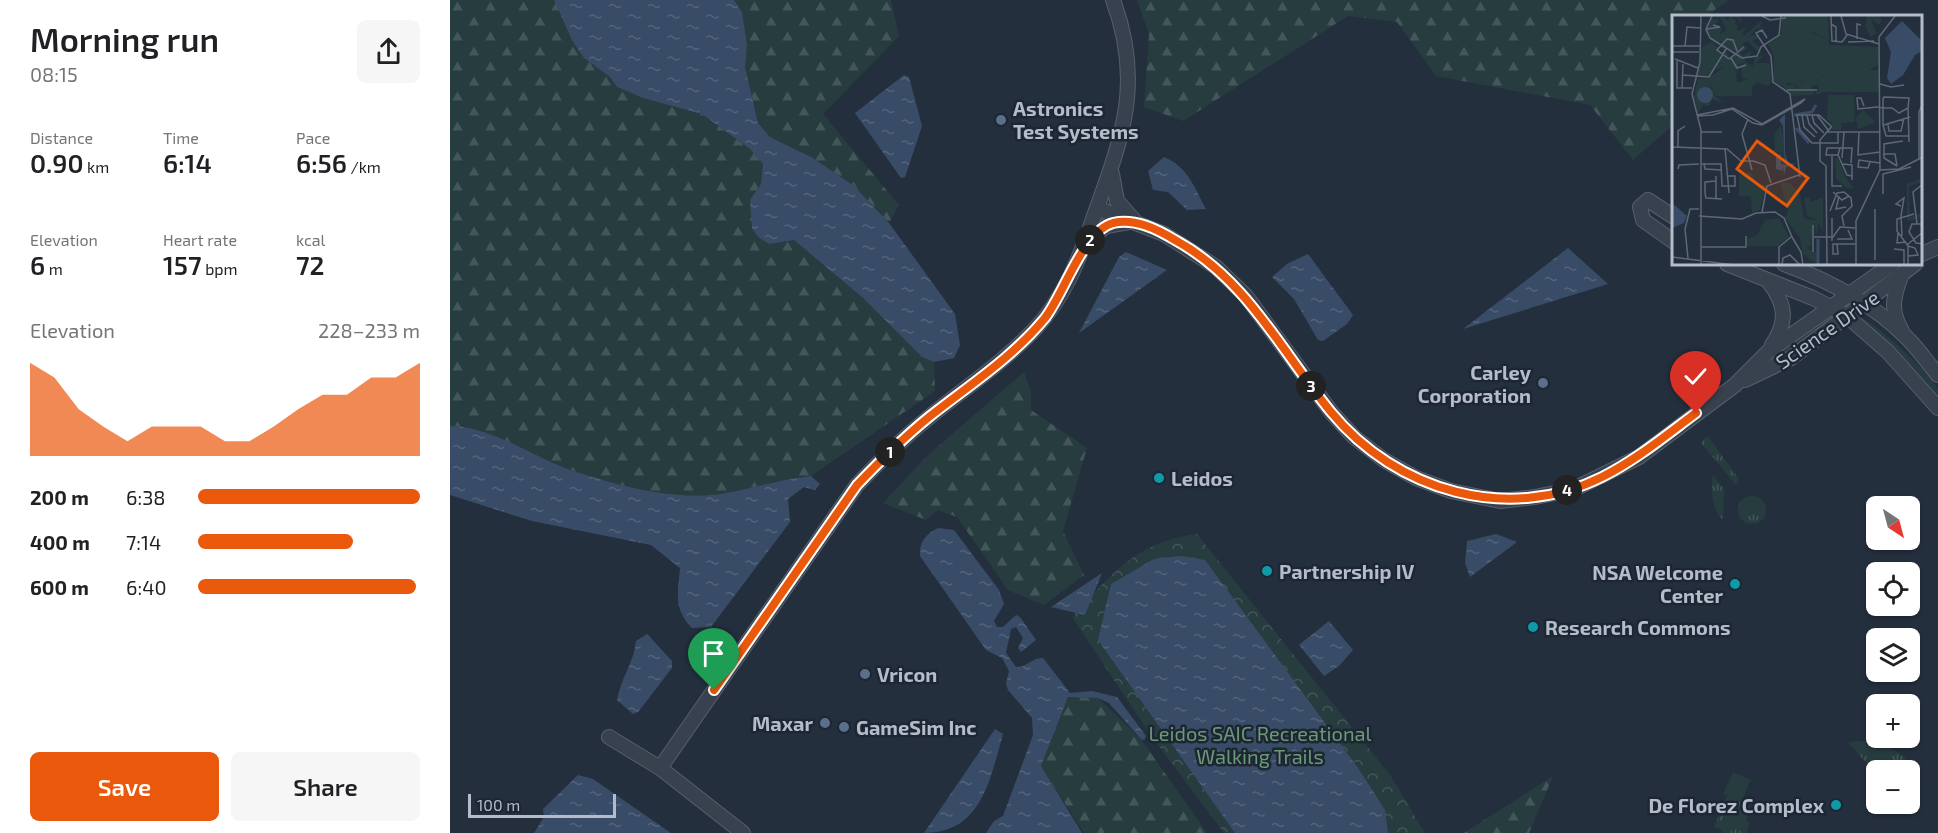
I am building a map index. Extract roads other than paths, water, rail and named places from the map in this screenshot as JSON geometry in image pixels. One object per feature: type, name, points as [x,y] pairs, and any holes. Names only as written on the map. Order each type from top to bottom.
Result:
[{"type":"street","points":[[660,768],[857,485],[918,426],[998,363],[1037,327],[1059,298],[1083,247],[1122,136],[1129,92],[1125,45],[1113,0]]},
{"type":"street","points":[[1112,169],[1117,201],[1137,222]]},
{"type":"street","points":[[1672,216],[1648,200],[1640,207],[1643,220],[1672,241]]},
{"type":"street","name":"Science Drive","points":[[1097,208],[1137,222],[1191,249],[1236,285],[1332,413],[1354,437],[1384,460],[1416,478],[1451,491],[1500,501],[1574,489],[1639,457],[1735,385],[1769,351],[1889,266]]},
{"type":"street","points":[[1083,247],[1110,225],[1137,222]]},
{"type":"street","points":[[1731,266],[1830,306],[1847,316],[1888,352],[1938,408]]},
{"type":"street","points":[[1789,266],[1822,279],[1864,304],[1905,335]]},
{"type":"street","name":"Science Drive","points":[[1735,385],[1791,358],[1913,266]]},
{"type":"street","points":[[1901,276],[1895,293],[1893,311],[1905,335],[1938,375]]},
{"type":"street","points":[[1767,280],[1779,295],[1784,315],[1781,333],[1769,351]]},
{"type":"street","points":[[609,737],[660,768],[743,833]]},
{"type":"water","points":[[554,0],[734,0],[742,12],[747,45],[745,67],[758,123],[770,137],[813,158],[854,186],[889,223],[955,314],[960,345],[954,358],[934,362],[922,357],[863,298],[794,240],[769,244],[758,237],[752,228],[750,200],[761,184],[763,164],[750,149],[702,114],[643,98],[617,87],[610,77],[584,58],[572,40]]},
{"type":"water","points":[[904,75],[909,77],[922,126],[905,177],[901,178],[855,113]]},
{"type":"water","points":[[1164,157],[1185,172],[1206,209],[1187,210],[1168,192],[1153,190],[1148,171]]},
{"type":"water","points":[[1568,248],[1608,284],[1463,329]]},
{"type":"water","points":[[1126,252],[1167,270],[1079,333],[1119,257]]},
{"type":"water","points":[[1308,254],[1353,315],[1347,324],[1323,341],[1318,340],[1294,299],[1272,277],[1287,264]]},
{"type":"water","points":[[450,426],[483,432],[574,471],[649,491],[708,495],[811,476],[820,484],[815,490],[804,487],[788,499],[790,522],[711,627],[692,628],[679,607],[680,568],[651,545],[532,521],[450,495]]},
{"type":"water","points":[[938,528],[954,530],[999,590],[1004,604],[994,621],[997,627],[1003,627],[1016,615],[1020,617],[1036,640],[1021,652],[1018,648],[1023,638],[1016,627],[1011,629],[1006,653],[1016,667],[1043,658],[1070,693],[1092,691],[1117,697],[1146,736],[1144,740],[1141,739],[1109,703],[1098,698],[1068,697],[1041,766],[1082,833],[986,833],[994,821],[1003,816],[1033,735],[1032,718],[1008,690],[1006,684],[1009,671],[1002,658],[986,650],[920,556],[924,539]]},
{"type":"water","points":[[1496,534],[1517,542],[1470,577],[1465,563],[1467,541]]},
{"type":"water","name":"Leidos SAIC Recreational Walking Trails","points":[[1181,556],[1205,560],[1358,768],[1385,810],[1388,833],[1235,833],[1098,640],[1111,584],[1154,559]]},
{"type":"water","points":[[1102,573],[1085,615],[1051,607]]},
{"type":"water","points":[[1329,621],[1353,650],[1339,666],[1324,676],[1299,645]]},
{"type":"water","points":[[647,634],[672,661],[672,668],[638,712],[633,714],[617,700],[633,657],[636,641]]},
{"type":"water","points":[[995,729],[1003,734],[988,785],[971,814],[959,824],[944,831],[924,833]]},
{"type":"water","points":[[578,775],[593,779],[671,833],[534,833],[544,817],[543,809]]},
{"type":"place","name":"Astronics Test Systems","points":[[1001,120]]},
{"type":"place","name":"Carley Corporation","points":[[1543,383]]},
{"type":"place","name":"Leidos","points":[[1159,478]]},
{"type":"place","name":"Partnership IV","points":[[1267,571]]},
{"type":"place","name":"NSA Welcome Center","points":[[1735,584]]},
{"type":"place","name":"Research Commons","points":[[1533,627]]},
{"type":"place","name":"Vricon","points":[[865,674]]},
{"type":"place","name":"Maxar","points":[[825,723]]},
{"type":"place","name":"GameSim Inc","points":[[844,727]]},
{"type":"place","name":"De Florez Complex","points":[[1836,805]]}]
